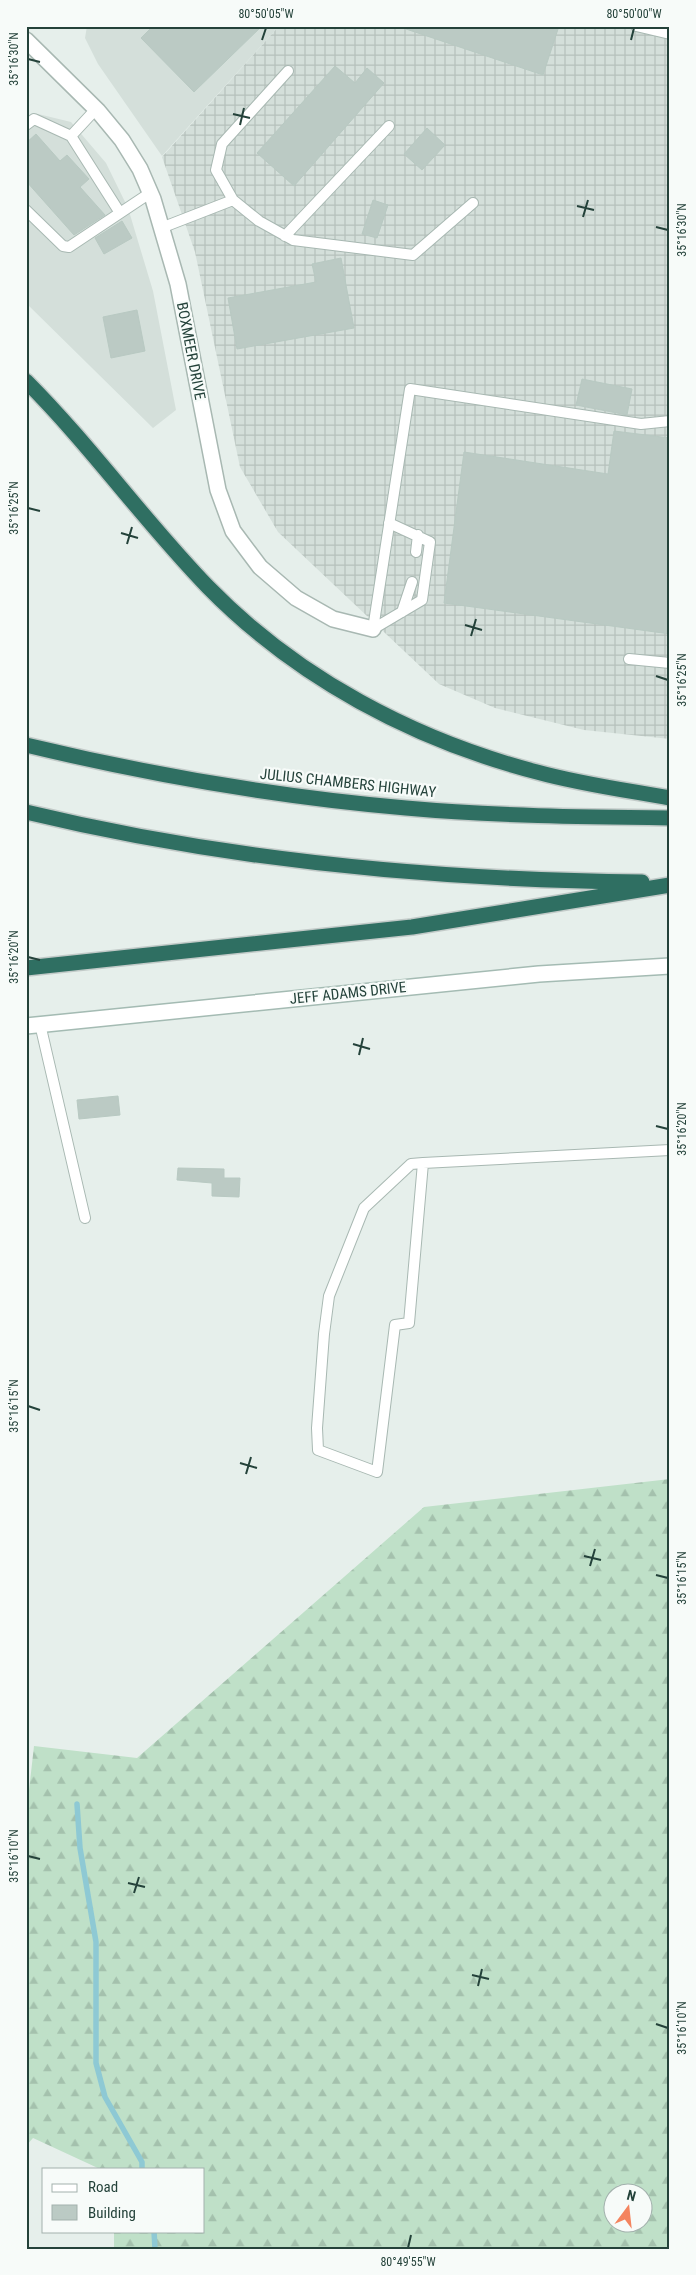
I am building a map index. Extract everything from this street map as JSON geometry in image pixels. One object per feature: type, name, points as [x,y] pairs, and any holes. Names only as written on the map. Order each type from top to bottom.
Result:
[{"type":"highway","points":[[26,381],[67,424],[209,588],[267,640],[330,685],[362,704],[427,734],[498,761],[576,781],[670,798]]},
{"type":"highway","name":"JULIUS CHAMBERS HIGHWAY","points":[[26,745],[207,783],[339,801],[473,813],[670,818]]},
{"type":"highway","points":[[26,812],[196,847],[332,866],[479,878],[670,884]]},
{"type":"highway","points":[[26,968],[412,927],[670,884]]},
{"type":"street","name":"BOXMEER DRIVE","points":[[26,40],[96,109],[122,140],[140,169],[150,193],[178,284],[218,490],[234,531],[260,567],[296,598],[333,620],[374,629]]},
{"type":"street","name":"JEFF ADAMS DRIVE","points":[[33,1025],[539,974],[670,966]]},
{"type":"lane","points":[[636,26],[670,34]]},
{"type":"lane","points":[[288,71],[222,144],[216,170],[233,200],[259,222],[292,240],[413,255],[473,203]]},
{"type":"lane","points":[[72,136],[96,109]]},
{"type":"lane","points":[[26,124],[34,118],[72,136],[120,213]]},
{"type":"lane","points":[[285,236],[389,126]]},
{"type":"lane","points":[[26,210],[63,246],[69,247],[150,193]]},
{"type":"lane","points":[[161,228],[233,200]]},
{"type":"lane","points":[[374,629],[410,389],[641,424],[670,421]]},
{"type":"lane","points":[[374,629],[422,600],[430,542],[418,534],[390,523]]},
{"type":"lane","points":[[416,552],[418,534]]},
{"type":"lane","points":[[402,612],[412,582]]},
{"type":"lane","points":[[629,658],[670,662]]},
{"type":"lane","points":[[33,1025],[85,1218]]},
{"type":"lane","points":[[423,1163],[409,1323],[395,1325],[376,1472],[318,1450],[317,1418],[329,1296],[364,1208],[411,1164],[423,1163],[670,1150]]},
{"type":"shaded area","points":[[87,26],[279,26],[162,156],[98,64],[85,38]]},
{"type":"shaded area","points":[[279,26],[670,26],[670,739],[584,730],[495,708],[439,684],[278,532],[240,467],[195,252],[162,157]]},
{"type":"shaded area","points":[[38,114],[71,122],[106,163],[128,208],[153,291],[176,410],[153,428],[26,303],[26,117]]},
{"type":"green space","points":[[670,1479],[670,2249],[114,2249],[114,2232],[205,2232],[205,2168],[98,2168],[33,2138],[26,2146],[26,1817],[34,1746],[137,1758],[424,1507]]},
{"type":"building","points":[[153,26],[262,26],[194,92],[141,38]]},
{"type":"building","points":[[406,26],[559,26],[543,75],[406,29]]},
{"type":"building","points":[[335,66],[355,83],[367,68],[384,83],[294,186],[257,153]]},
{"type":"building","points":[[427,128],[445,145],[422,170],[404,154]]},
{"type":"building","points":[[36,134],[60,161],[67,155],[89,179],[80,187],[105,215],[74,235],[26,181],[26,143]]},
{"type":"building","points":[[373,200],[388,205],[377,238],[362,234]]},
{"type":"building","points":[[122,221],[132,238],[104,254],[95,238]]},
{"type":"building","points":[[341,258],[354,328],[237,349],[228,298],[316,282],[312,264]]},
{"type":"building","points":[[137,310],[145,351],[111,358],[103,317]]},
{"type":"building","points":[[582,379],[632,389],[627,415],[576,405]]},
{"type":"building","points":[[614,431],[670,438],[670,634],[444,603],[464,452],[608,474]]},
{"type":"building","points":[[118,1096],[120,1115],[79,1119],[77,1100]]},
{"type":"building","points":[[178,1168],[224,1169],[224,1178],[240,1178],[239,1197],[212,1196],[212,1183],[177,1180]]},
{"type":"waterway","points":[[77,1804],[80,1848],[96,1942],[96,2063],[105,2097],[142,2162],[142,2168]]},
{"type":"waterway","points":[[154,2232],[155,2249]]}]
